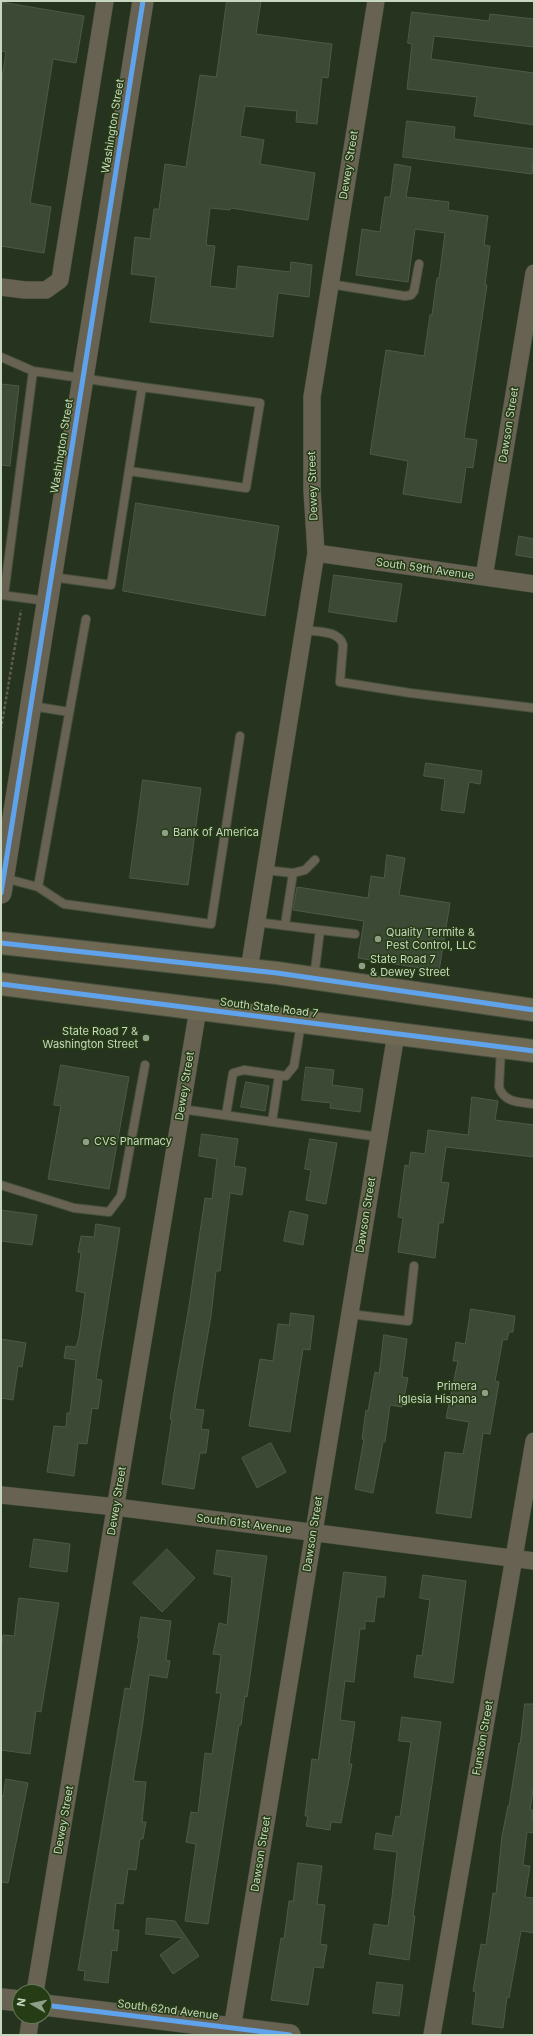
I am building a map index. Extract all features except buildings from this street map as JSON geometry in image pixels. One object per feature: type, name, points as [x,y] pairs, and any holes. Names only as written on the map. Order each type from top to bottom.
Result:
[{"type":"main road","points":[[1,944],[249,970],[534,1010]]},
{"type":"main road","name":"South State Road 7","points":[[1,984],[534,1051]]},
{"type":"street","points":[[1,287],[25,290],[46,290],[60,280],[105,1]]},
{"type":"street","name":"Washington Street","points":[[2,886],[142,1]]},
{"type":"street","name":"Dewey Street","points":[[249,970],[316,553],[312,490],[312,397],[376,1]]},
{"type":"street","name":"Dawson Street","points":[[484,578],[534,273]]},
{"type":"street","name":"South 59th Avenue","points":[[316,553],[534,584]]},
{"type":"street","name":"Dewey Street","points":[[36,1984],[198,1009]]},
{"type":"street","name":"Dawson Street","points":[[231,2031],[396,1034]]},
{"type":"street","name":"Funston Street","points":[[432,2035],[534,1441]]},
{"type":"street","name":"South 61st Avenue","points":[[1,1496],[116,1507],[534,1561]]},
{"type":"street","points":[[1,1999],[12,2000]]},
{"type":"street","name":"South 62nd Avenue","points":[[52,2006],[231,2031],[290,2035]]},
{"type":"street","points":[[28,2035],[30,2024]]},
{"type":"lane","points":[[330,284],[405,296],[411,295],[414,291],[419,264]]},
{"type":"lane","points":[[1,357],[33,371],[260,403],[246,488],[129,471]]},
{"type":"lane","points":[[33,371],[2,595],[48,601]]},
{"type":"lane","points":[[51,576],[111,585],[142,387]]},
{"type":"lane","points":[[38,887],[86,619]]},
{"type":"lane","points":[[304,630],[336,635],[342,639],[343,645],[340,682],[410,693],[534,708]]},
{"type":"lane","points":[[31,706],[69,712]]},
{"type":"lane","points":[[2,886],[38,887],[64,904],[211,924],[240,736]]},
{"type":"lane","points":[[265,870],[293,873],[305,870],[315,860]]},
{"type":"lane","points":[[285,926],[293,873]]},
{"type":"lane","points":[[256,922],[355,934]]},
{"type":"lane","points":[[314,979],[320,930]]},
{"type":"lane","points":[[226,1115],[233,1073],[244,1070],[286,1076],[294,1066],[301,1022]]},
{"type":"lane","points":[[501,1048],[499,1087],[501,1093],[509,1100],[534,1104]]},
{"type":"lane","points":[[1,1185],[74,1208],[109,1212],[121,1196],[145,1065]]},
{"type":"lane","points":[[272,1122],[278,1075]]},
{"type":"lane","points":[[181,1109],[379,1138]]},
{"type":"lane","points":[[350,1314],[408,1321],[414,1266]]},
{"type":"path","points":[[1,729],[23,598]]},
{"type":"cycle path","points":[[1,893],[143,1]]},
{"type":"cycle path","points":[[1,943],[277,973],[534,1010]]},
{"type":"cycle path","points":[[1,984],[534,1051]]},
{"type":"cycle path","points":[[52,2006],[290,2035]]},
{"type":"place","name":"Bank of America","points":[[165,833]]},
{"type":"place","name":"Quality Termite & Pest Control, LLC","points":[[378,939]]},
{"type":"place","name":"State Road 7 & Dewey Street","points":[[362,966]]},
{"type":"place","name":"State Road 7 & Washington Street","points":[[146,1038]]},
{"type":"place","name":"CVS Pharmacy","points":[[86,1142]]},
{"type":"place","name":"Primera Iglesia Hispana","points":[[485,1393]]}]
